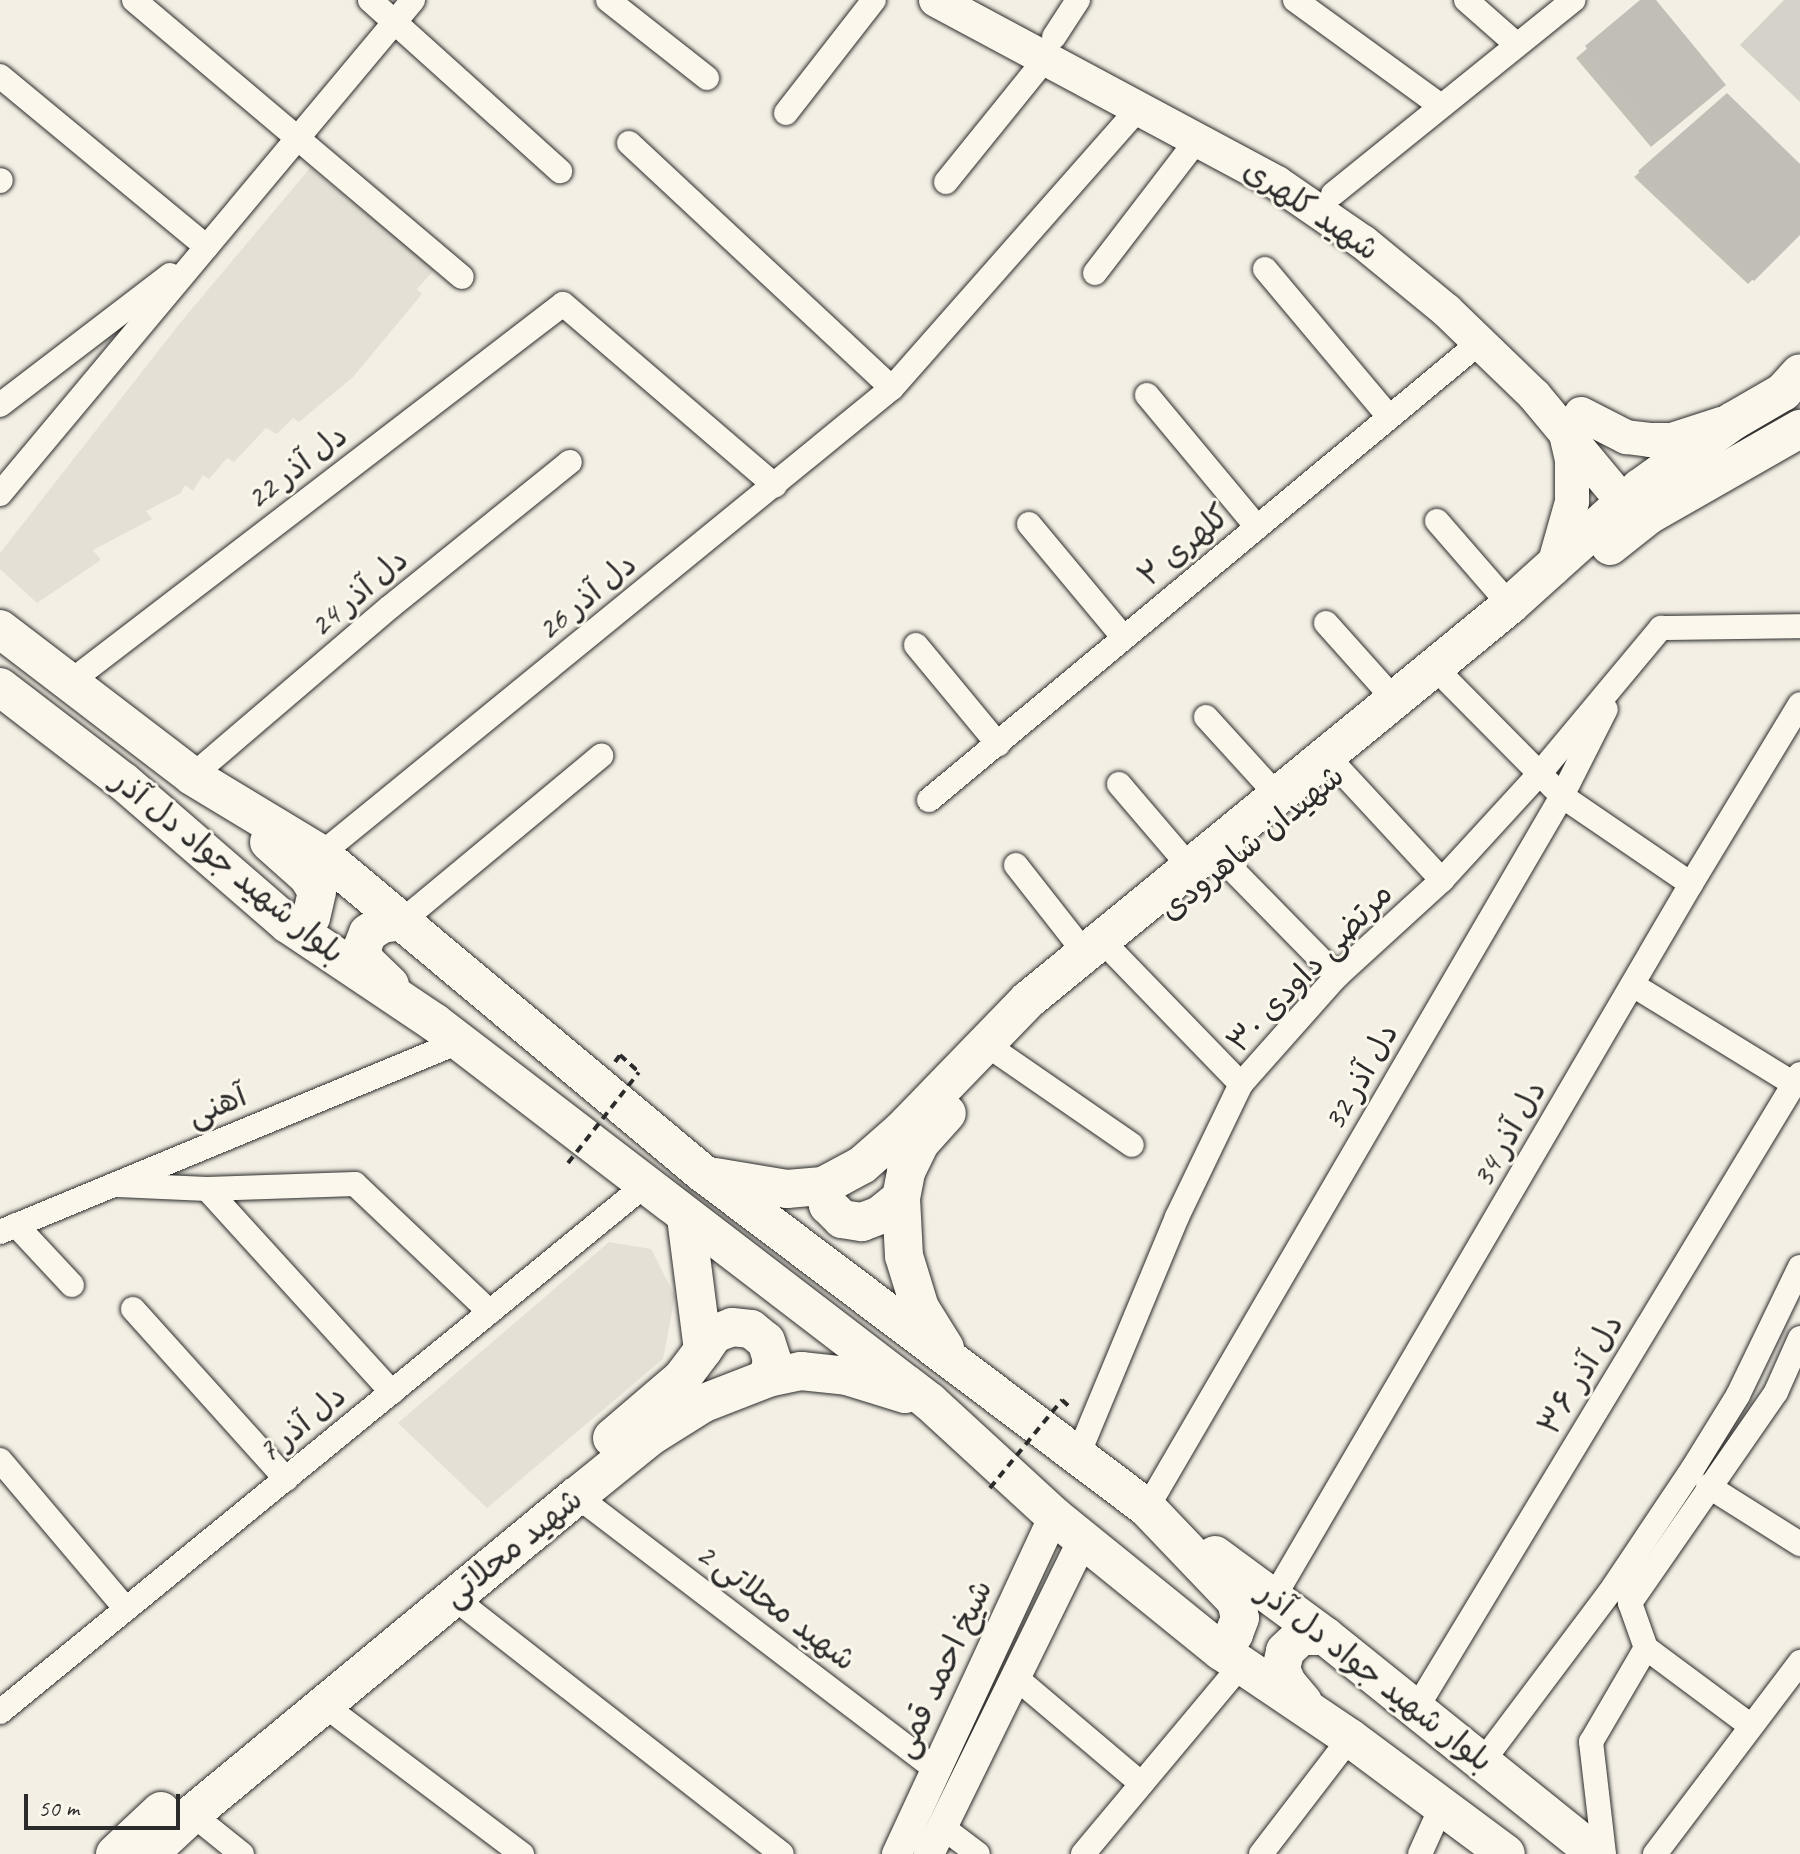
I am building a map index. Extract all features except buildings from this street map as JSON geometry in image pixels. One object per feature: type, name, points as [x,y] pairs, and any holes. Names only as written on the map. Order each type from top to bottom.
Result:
[{"type":"main road","name":"شهید کلهری","points":[[936,0],[1050,48],[1289,164],[1327,203],[1480,342],[1573,421]]},
{"type":"main road","name":"شهید کلهری","points":[[983,0],[1139,108],[1277,183],[1327,203],[1442,276],[1573,421],[1638,502]]},
{"type":"main road","name":"شهیدان شاهرودی","points":[[1209,865],[1278,796],[1394,699],[1733,421],[1792,382]]},
{"type":"main road","points":[[1553,569],[1572,502],[1573,421],[1626,437],[1672,440],[1733,421]]},
{"type":"main road","name":"شهیدان شاهرودی","points":[[704,1174],[787,1189],[823,1186],[862,1165],[902,1130],[984,1042],[1209,865],[1340,770],[1448,681],[1638,502],[1800,429]]},
{"type":"main road","name":"بلوار شهید جواد دل آذر","points":[[0,629],[201,782],[321,854],[704,1174],[1147,1508],[1274,1597],[1596,1854]]},
{"type":"main road","name":"بلوار شهید جواد دل آذر","points":[[0,687],[134,790],[288,924],[447,1032],[930,1402],[1054,1516],[1075,1555],[1316,1714],[1506,1854]]},
{"type":"main road","points":[[201,782],[308,877],[317,892],[311,917],[301,924],[288,924]]},
{"type":"main road","points":[[402,921],[382,924],[368,933],[362,948],[365,961],[447,1032]]},
{"type":"main road","name":"شهیدان شاهرودی","points":[[958,1367],[920,1308],[904,1256],[901,1198],[906,1172],[920,1143],[1000,1054],[1100,953]]},
{"type":"main road","points":[[823,1186],[828,1205],[842,1219],[862,1222],[880,1215],[901,1198]]},
{"type":"main road","points":[[686,1217],[703,1350]]},
{"type":"main road","name":"شهید محلاتی","points":[[115,1854],[220,1756],[638,1417],[682,1378],[714,1334],[732,1327],[751,1329],[766,1341],[772,1360],[768,1378]]},
{"type":"main road","name":"شهید محلاتی","points":[[149,1854],[192,1814],[577,1496],[651,1436],[704,1403],[768,1378],[801,1371],[847,1376],[930,1402]]},
{"type":"main road","points":[[1147,1508],[1236,1601],[1240,1618],[1232,1657]]},
{"type":"main road","points":[[1316,1714],[1296,1695],[1281,1669],[1285,1651],[1301,1636],[1325,1636]]},
{"type":"street","points":[[134,0],[462,277]]},
{"type":"street","points":[[370,0],[560,171]]},
{"type":"street","points":[[0,494],[413,0]]},
{"type":"street","points":[[608,0],[707,78]]},
{"type":"street","points":[[786,113],[874,0]]},
{"type":"street","points":[[946,182],[1050,48],[1078,0]]},
{"type":"street","points":[[1295,0],[1441,106]]},
{"type":"street","points":[[1466,0],[1516,44]]},
{"type":"street","points":[[1327,203],[1573,0]]},
{"type":"street","points":[[0,76],[207,247]]},
{"type":"street","name":"دل آذر 26","points":[[321,854],[892,388],[1139,108]]},
{"type":"street","points":[[1095,273],[1198,139]]},
{"type":"street","points":[[629,143],[892,388]]},
{"type":"street","points":[[0,405],[207,247]]},
{"type":"street","points":[[1265,269],[1389,417]]},
{"type":"street","name":"دل آذر 22","points":[[70,682],[563,304],[775,486]]},
{"type":"street","name":"کلهری ۲","points":[[929,800],[1480,342]]},
{"type":"street","points":[[1147,395],[1257,527]]},
{"type":"street","name":"دل آذر 24","points":[[201,782],[390,607],[570,462]]},
{"type":"street","points":[[1437,521],[1510,605]]},
{"type":"street","points":[[1029,524],[1124,638]]},
{"type":"street","points":[[1326,623],[1394,699]]},
{"type":"street","name":"۳۰ مرتضی داودی","points":[[1078,1455],[1177,1217],[1241,1084],[1337,976],[1442,880],[1540,773],[1661,628],[1800,626]]},
{"type":"street","points":[[916,645],[998,744]]},
{"type":"street","name":"دل آذر 32","points":[[1147,1508],[1562,796],[1625,673]]},
{"type":"street","points":[[1448,681],[1562,796],[1691,884]]},
{"type":"street","name":"دل آذر 34","points":[[1274,1597],[1691,884],[1800,704]]},
{"type":"street","points":[[1206,717],[1278,796]]},
{"type":"street","points":[[402,921],[601,756]]},
{"type":"street","points":[[1340,770],[1442,880]]},
{"type":"street","points":[[1119,784],[1337,976]]},
{"type":"street","points":[[1016,865],[1100,953],[1241,1084]]},
{"type":"street","points":[[1633,985],[1797,1079]]},
{"type":"street","name":"آهنی","points":[[5,1227],[112,1184],[447,1032]]},
{"type":"street","points":[[1000,1054],[1132,1145]]},
{"type":"street","name":"دل آذر ۳۶","points":[[1416,1709],[1797,1079]]},
{"type":"street","points":[[112,1184],[207,1189],[355,1184],[490,1312]]},
{"type":"street","name":"دل آذر 7","points":[[0,1712],[645,1185]]},
{"type":"street","points":[[207,1189],[392,1392]]},
{"type":"street","points":[[5,1227],[72,1285]]},
{"type":"street","points":[[1620,1598],[1738,1395],[1800,1267]]},
{"type":"street","points":[[133,1309],[286,1479]]},
{"type":"street","points":[[1483,1761],[1620,1598],[1708,1486],[1776,1392],[1800,1338]]},
{"type":"street","points":[[0,1460],[126,1609]]},
{"type":"street","points":[[1708,1486],[1800,1544]]},
{"type":"street","name":"شهید محلاتی 2","points":[[577,1496],[935,1769]]},
{"type":"street","name":"شیخ احمد قمی","points":[[897,1854],[1054,1516]]},
{"type":"street","points":[[1035,1557],[1045,1550],[1058,1552],[1066,1560],[1075,1555]]},
{"type":"street","name":"شیخ احمد قمی","points":[[929,1854],[1075,1555]]},
{"type":"street","points":[[453,1597],[782,1854]]},
{"type":"street","points":[[1620,1598],[1646,1648],[1751,1726]]},
{"type":"street","points":[[1604,1854],[1591,1742],[1646,1648]]},
{"type":"street","points":[[1083,1854],[1142,1784],[1232,1657]]},
{"type":"street","points":[[1655,1854],[1800,1662]]},
{"type":"street","points":[[1014,1676],[1142,1784]]},
{"type":"street","points":[[324,1705],[522,1854]]},
{"type":"street","points":[[1261,1854],[1350,1738]]},
{"type":"street","points":[[1420,1854],[1442,1805]]},
{"type":"street","points":[[192,1814],[242,1854]]},
{"type":"street","points":[[941,1826],[978,1854]]},
{"type":"path","points":[[568,1163],[639,1072],[620,1055]]},
{"type":"path","points":[[990,1488],[1062,1400],[1072,1409]]},
{"type":"shaded area","points":[[1784,0],[1800,0],[1800,102],[1740,45]]},
{"type":"shaded area","points":[[310,168],[435,269],[417,289],[422,294],[353,377],[299,422],[293,418],[277,434],[266,428],[234,462],[227,458],[209,479],[203,475],[193,491],[185,485],[181,493],[146,511],[152,519],[93,550],[101,560],[37,603],[0,569],[0,553],[180,323]]},
{"type":"shaded area","points":[[609,1242],[651,1249],[675,1296],[663,1359],[487,1508],[398,1423]]}]
